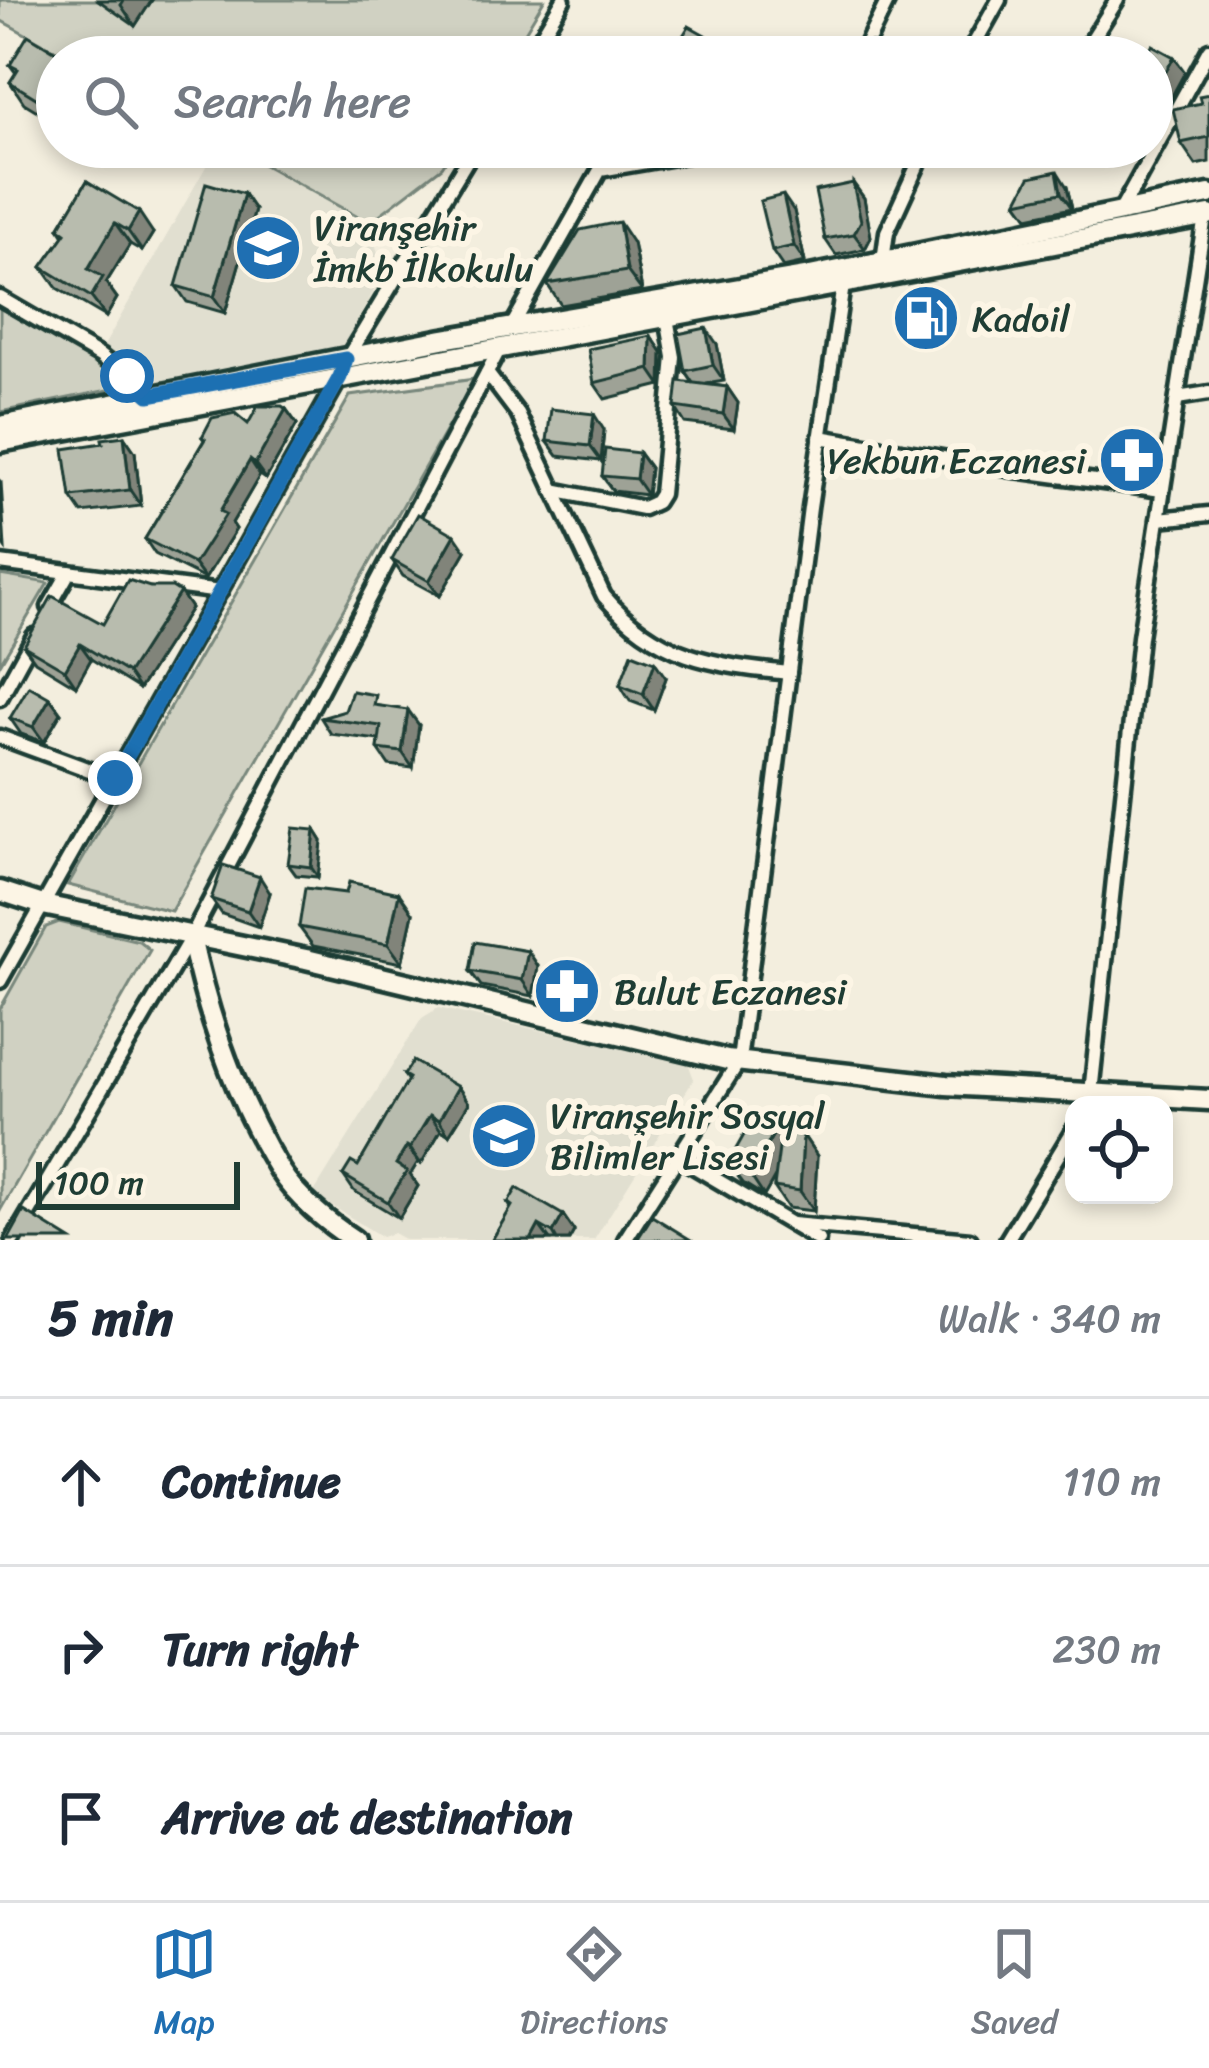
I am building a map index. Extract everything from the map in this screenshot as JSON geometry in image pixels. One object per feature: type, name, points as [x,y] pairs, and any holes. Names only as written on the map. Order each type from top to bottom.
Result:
[{"type":"street","points":[[542,36],[563,0]]},
{"type":"street","points":[[870,36],[888,0]]},
{"type":"street","points":[[979,36],[999,0]]},
{"type":"street","points":[[1095,36],[1117,0]]},
{"type":"street","points":[[1173,116],[1209,50]]},
{"type":"street","points":[[0,981],[344,368],[463,168]]},
{"type":"street","points":[[13,1240],[191,938],[498,350],[600,170],[612,168]]},
{"type":"street","points":[[883,261],[887,232],[916,168]]},
{"type":"street","points":[[1120,212],[1144,168]]},
{"type":"street","points":[[0,442],[511,328],[883,261],[1209,194]]},
{"type":"street","points":[[0,426],[149,395],[498,350],[1207,216],[1140,637],[1088,1096]]},
{"type":"street","points":[[625,1240],[739,1061],[843,284]]},
{"type":"street","points":[[0,298],[100,356],[149,395]]},
{"type":"street","points":[[553,490],[643,508],[656,502],[661,494],[674,358],[667,318]]},
{"type":"street","points":[[487,373],[518,414],[604,596],[646,637],[694,660],[789,673]]},
{"type":"street","points":[[1177,398],[1209,393]]},
{"type":"street","points":[[820,437],[1007,470],[1162,490]]},
{"type":"street","points":[[1158,519],[1209,514]]},
{"type":"street","points":[[0,563],[220,592]]},
{"type":"street","points":[[0,698],[69,572]]},
{"type":"street","points":[[0,737],[115,778]]},
{"type":"street","points":[[0,891],[43,905],[306,959],[739,1061],[1065,1097]]},
{"type":"street","points":[[191,938],[202,989],[244,1100],[282,1175],[334,1227],[354,1240]]},
{"type":"street","points":[[1173,1100],[1209,1100]]},
{"type":"street","points":[[1007,1240],[1065,1144]]},
{"type":"street","points":[[678,1157],[818,1240]]},
{"type":"street","points":[[792,1224],[970,1240]]},
{"type":"shaded area","points":[[0,0],[544,0],[523,36],[36,40],[0,20]]},
{"type":"shaded area","name":"Viranşehir İmkb İlkokulu","points":[[205,168],[270,168],[369,223],[384,273],[338,355],[159,385],[101,351]]},
{"type":"shaded area","points":[[270,168],[441,168],[369,223]]},
{"type":"shaded area","points":[[0,308],[119,376],[118,388],[0,412]]},
{"type":"shaded area","points":[[475,379],[171,911],[68,885],[350,396]]},
{"type":"shaded area","points":[[0,575],[48,583],[0,664]]},
{"type":"shaded area","points":[[59,922],[139,941],[150,950],[0,1211],[0,1009],[46,927]]},
{"type":"shaded area","name":"Viranşehir Sosyal Bilimler Lisesi","points":[[438,1008],[688,1063],[694,1079],[594,1240],[406,1240],[393,1233],[382,1237],[313,1194],[422,1018]]},
{"type":"building","points":[[689,26],[707,36],[683,36]]},
{"type":"building","points":[[28,35],[36,40],[36,98],[10,82],[18,69],[10,65]]},
{"type":"building","points":[[1209,94],[1209,137],[1181,143],[1173,109],[1201,103],[1199,96]]},
{"type":"building","points":[[1057,171],[1061,193],[1017,202],[1030,177]]},
{"type":"building","points":[[87,181],[139,212],[128,231],[115,223],[88,269],[103,277],[91,297],[42,267],[66,233],[59,228]]},
{"type":"building","points":[[206,183],[244,194],[214,297],[176,286]]},
{"type":"building","points":[[853,183],[861,221],[854,234],[825,239],[815,191]]},
{"type":"building","points":[[783,195],[794,246],[772,251],[760,201]]},
{"type":"building","points":[[619,222],[627,271],[547,284],[580,230]]},
{"type":"building","points":[[907,296],[939,297],[939,330],[907,329]]},
{"type":"building","points":[[706,328],[713,365],[685,371],[678,334]]},
{"type":"building","points":[[651,336],[650,369],[594,383],[588,349]]},
{"type":"building","points":[[678,381],[727,387],[723,414],[675,407]]},
{"type":"building","points":[[258,406],[286,409],[255,464],[250,460],[220,511],[226,514],[194,564],[145,539],[205,439],[212,418],[235,413],[248,424]]},
{"type":"building","points":[[551,409],[594,414],[590,446],[547,441]]},
{"type":"building","points":[[124,436],[130,490],[71,497],[64,449]]},
{"type":"building","points":[[605,449],[639,453],[636,479],[602,476]]},
{"type":"building","points":[[418,514],[455,535],[429,581],[392,560]]},
{"type":"building","points":[[128,580],[180,592],[128,673],[80,644],[65,670],[24,646],[52,596],[103,624]]},
{"type":"building","points":[[632,653],[655,662],[643,694],[620,685]]},
{"type":"building","points":[[29,686],[50,698],[33,727],[10,718]]},
{"type":"building","points":[[352,691],[376,695],[374,705],[408,710],[402,752],[378,749],[381,726],[321,718],[345,711]]},
{"type":"building","points":[[293,828],[315,830],[311,867],[288,864]]},
{"type":"building","points":[[223,865],[260,877],[248,911],[211,899]]},
{"type":"building","points":[[349,882],[399,893],[388,944],[299,927],[305,888],[346,893]]},
{"type":"building","points":[[475,942],[528,951],[522,980],[470,971]]},
{"type":"building","points":[[413,1061],[458,1087],[439,1120],[430,1115],[396,1164],[407,1171],[388,1202],[343,1175],[351,1162],[358,1166],[409,1078],[404,1075]]},
{"type":"building","points":[[753,1119],[775,1131],[750,1175],[728,1163]]},
{"type":"building","points":[[781,1133],[803,1135],[800,1191],[774,1187]]},
{"type":"building","points":[[517,1188],[563,1215],[553,1233],[539,1225],[531,1240],[492,1240],[512,1206],[508,1203]]},
{"type":"building","points":[[24,1211],[71,1240],[8,1240]]},
{"type":"building","points":[[652,1216],[691,1240],[637,1240]]},
{"type":"place","name":"Viranşehir İmkb İlkokulu","points":[[268,248]]},
{"type":"place","name":"Kadoil","points":[[926,318]]},
{"type":"place","name":"Yekbun Eczanesi","points":[[1132,460]]},
{"type":"place","name":"Bulut Eczanesi","points":[[567,991]]},
{"type":"place","name":"Viranşehir Sosyal Bilimler Lisesi","points":[[504,1136]]},
{"type":"route","points":[[115,778],[346,359],[149,395],[127,376]]}]
